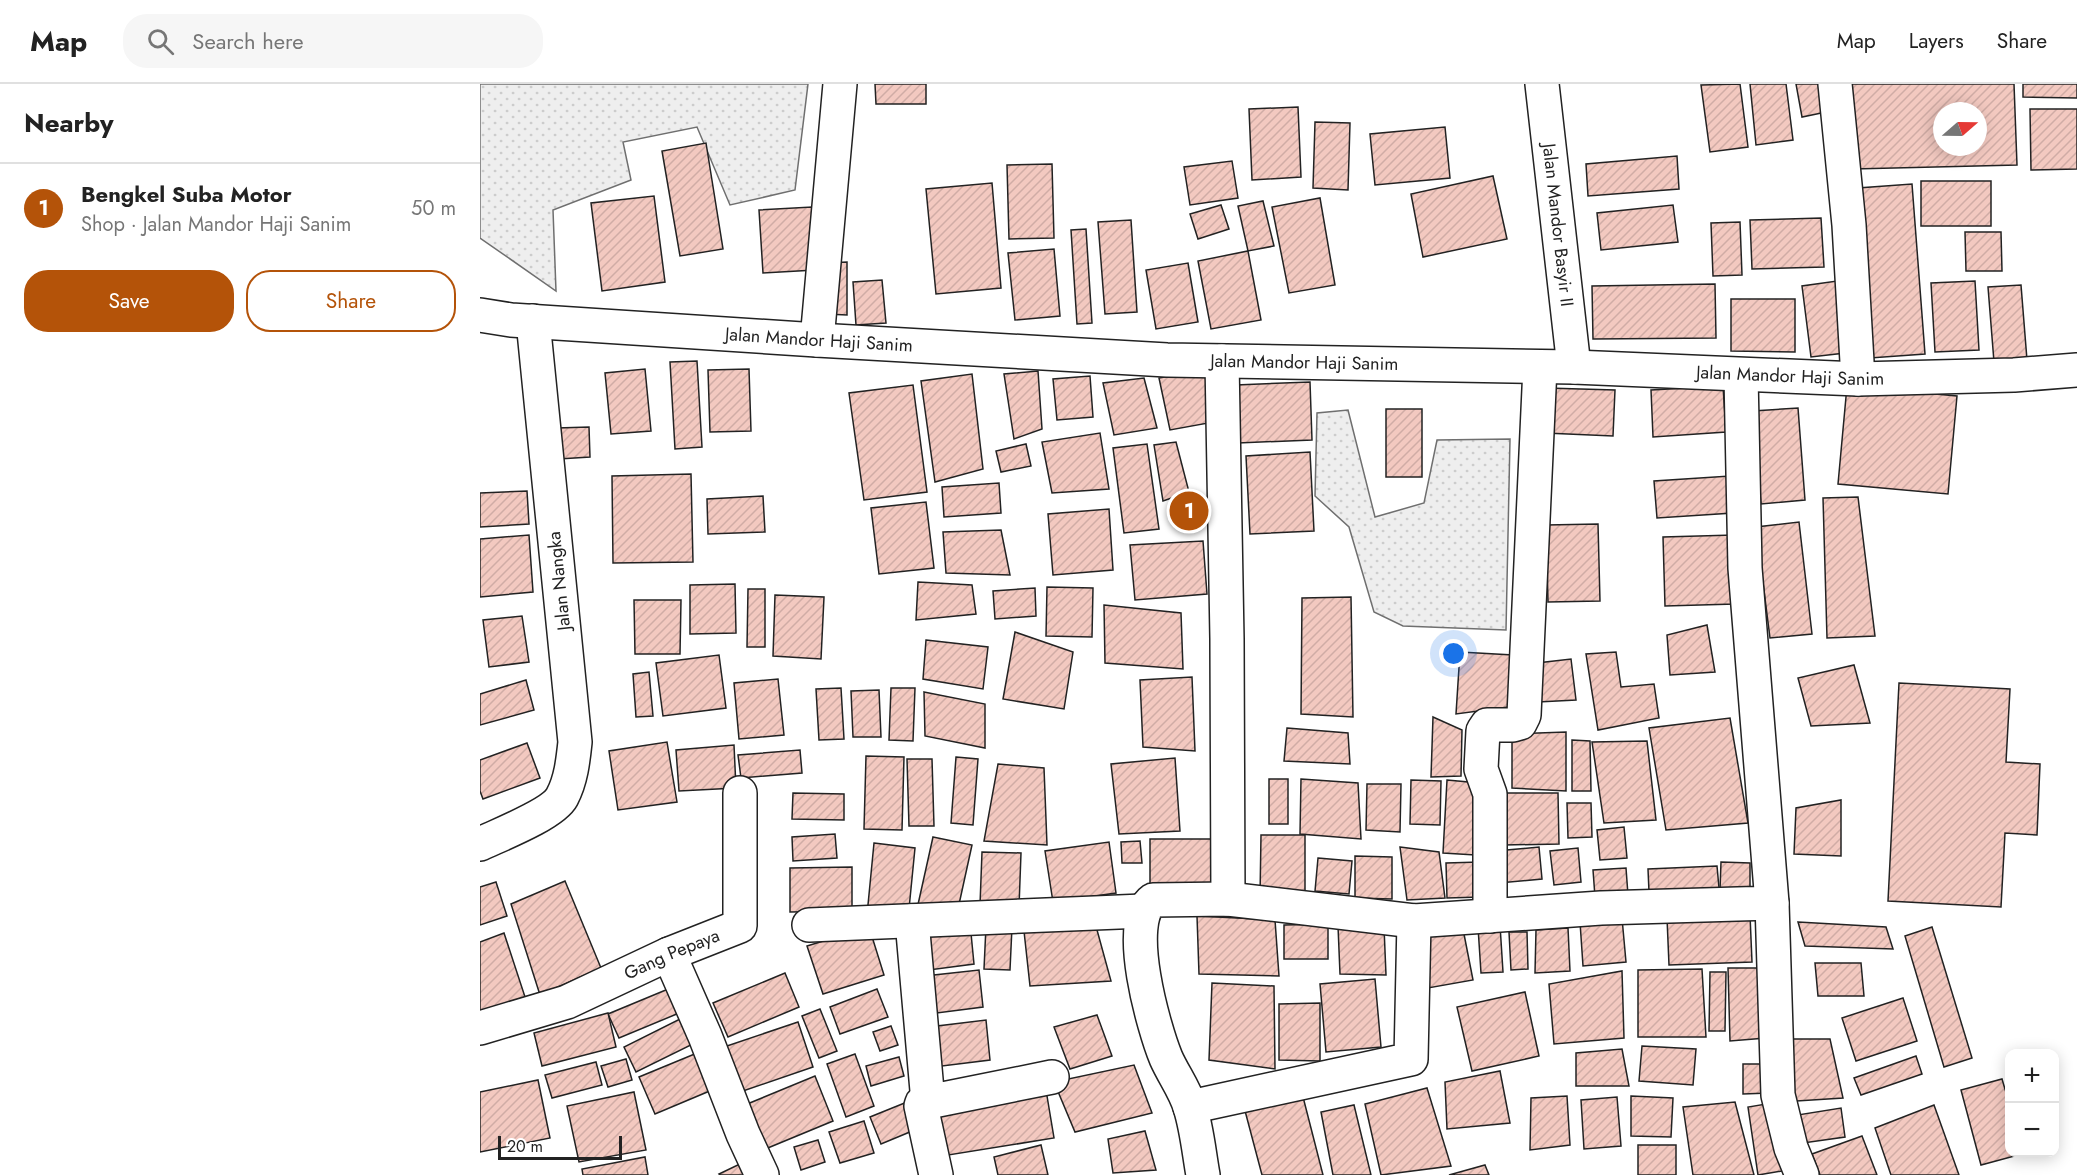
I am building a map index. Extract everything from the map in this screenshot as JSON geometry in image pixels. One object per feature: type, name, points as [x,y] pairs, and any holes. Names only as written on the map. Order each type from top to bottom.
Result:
[{"type":"street","points":[[817,340],[840,84]]},
{"type":"street","name":"Jalan Mandor Basyir II","points":[[1542,84],[1574,367]]},
{"type":"street","points":[[1835,84],[1849,225],[1858,379]]},
{"type":"street","points":[[480,315],[533,321]]},
{"type":"street","name":"Jalan Mandor Haji Sanim","points":[[533,321],[1155,360],[1574,367],[1858,379],[2014,375],[2077,370]]},
{"type":"street","name":"Jalan Nangka","points":[[480,844],[545,813],[561,800],[571,775],[575,742],[533,321]]},
{"type":"street","points":[[1222,361],[1228,899]]},
{"type":"street","points":[[1490,916],[1490,794],[1481,769],[1483,731],[1487,725],[1520,723],[1524,715],[1540,367]]},
{"type":"street","points":[[1741,375],[1744,568],[1772,903],[1778,1095],[1791,1148],[1802,1175]]},
{"type":"street","name":"Gang Pepaya","points":[[480,1028],[567,1002],[669,954],[740,926],[740,793]]},
{"type":"street","points":[[1203,1175],[1190,1107],[1154,1027],[1141,952],[1143,911],[1153,900],[1228,899],[1414,921],[1601,908],[1772,903]]},
{"type":"street","points":[[809,925],[1143,911]]},
{"type":"street","points":[[912,921],[928,1102]]},
{"type":"street","points":[[1190,1107],[1411,1059],[1414,921]]},
{"type":"street","points":[[669,954],[762,1175]]},
{"type":"street","points":[[936,1175],[922,1103],[1052,1077]]},
{"type":"shaded area","points":[[480,84],[808,84],[795,190],[730,205],[697,127],[623,142],[631,180],[553,210],[556,291],[480,238]]},
{"type":"shaded area","points":[[1348,410],[1375,517],[1424,503],[1437,440],[1510,439],[1506,630],[1403,626],[1374,612],[1349,527],[1315,496],[1317,413]]},
{"type":"building","points":[[875,84],[926,84],[926,104],[876,104]]},
{"type":"building","points":[[1740,84],[1748,147],[1710,152],[1701,85]]},
{"type":"building","points":[[1750,84],[1786,84],[1793,140],[1756,145]]},
{"type":"building","points":[[1796,84],[1830,84],[1836,110],[1802,117]]},
{"type":"building","points":[[1851,84],[2014,84],[2017,165],[1853,169]]},
{"type":"building","points":[[2023,84],[2077,84],[2077,98],[2023,97]]},
{"type":"building","points":[[1298,107],[1301,177],[1252,180],[1249,109]]},
{"type":"building","points":[[2030,109],[2077,109],[2077,169],[2031,170]]},
{"type":"building","points":[[1315,122],[1350,123],[1348,190],[1313,188]]},
{"type":"building","points":[[1445,127],[1450,178],[1375,185],[1370,134]]},
{"type":"building","points":[[706,143],[723,249],[680,256],[662,151]]},
{"type":"building","points":[[1677,156],[1679,189],[1588,196],[1586,164]]},
{"type":"building","points":[[1232,161],[1238,198],[1190,205],[1184,167]]},
{"type":"building","points":[[1052,164],[1054,238],[1009,239],[1007,165]]},
{"type":"building","points":[[1493,176],[1507,239],[1423,257],[1411,194]]},
{"type":"building","points":[[1921,181],[1991,181],[1991,226],[1921,226]]},
{"type":"building","points":[[992,183],[1001,288],[936,294],[926,189]]},
{"type":"building","points":[[1912,184],[1925,354],[1870,358],[1858,188]]},
{"type":"building","points":[[654,196],[665,282],[602,291],[591,203]]},
{"type":"building","points":[[1320,198],[1335,285],[1289,293],[1272,207]]},
{"type":"building","points":[[1263,201],[1274,246],[1248,251],[1238,206]]},
{"type":"building","points":[[1221,205],[1229,229],[1198,239],[1190,214]]},
{"type":"building","points":[[1673,205],[1678,242],[1601,250],[1597,213]]},
{"type":"building","points":[[812,207],[815,270],[763,273],[759,210]]},
{"type":"building","points":[[1821,218],[1824,267],[1752,269],[1750,220]]},
{"type":"building","points":[[1131,220],[1137,312],[1105,314],[1098,222]]},
{"type":"building","points":[[1740,222],[1742,275],[1713,276],[1711,223]]},
{"type":"building","points":[[1086,229],[1092,323],[1077,324],[1071,230]]},
{"type":"building","points":[[1965,232],[2001,232],[2002,271],[1966,271]]},
{"type":"building","points":[[1054,249],[1060,316],[1015,320],[1008,253]]},
{"type":"building","points":[[1248,251],[1261,320],[1211,329],[1198,261]]},
{"type":"building","points":[[847,262],[847,315],[826,314],[826,263]]},
{"type":"building","points":[[1188,263],[1198,322],[1156,329],[1146,270]]},
{"type":"building","points":[[882,280],[886,323],[856,325],[853,282]]},
{"type":"building","points":[[1837,281],[1845,353],[1811,357],[1802,286]]},
{"type":"building","points":[[1975,281],[1979,350],[1935,352],[1931,283]]},
{"type":"building","points":[[1715,284],[1716,338],[1593,339],[1592,286]]},
{"type":"building","points":[[2021,285],[2027,360],[1994,362],[1988,287]]},
{"type":"building","points":[[1731,299],[1795,299],[1795,352],[1731,351]]},
{"type":"building","points":[[697,361],[702,447],[675,449],[670,362]]},
{"type":"building","points":[[645,369],[651,431],[611,434],[605,373]]},
{"type":"building","points":[[749,369],[751,431],[710,432],[708,370]]},
{"type":"building","points":[[1204,370],[1214,422],[1170,430],[1159,378]]},
{"type":"building","points":[[1038,371],[1042,429],[1014,439],[1004,374]]},
{"type":"building","points":[[972,374],[983,469],[935,482],[921,381]]},
{"type":"building","points":[[1090,376],[1093,417],[1057,420],[1053,379]]},
{"type":"building","points":[[1144,378],[1157,428],[1114,435],[1103,383]]},
{"type":"building","points":[[1310,382],[1312,440],[1238,443],[1236,385]]},
{"type":"building","points":[[913,385],[927,492],[864,500],[849,393]]},
{"type":"building","points":[[1723,386],[1726,432],[1653,437],[1651,390]]},
{"type":"building","points":[[1847,386],[1957,396],[1948,494],[1838,484]]},
{"type":"building","points":[[1546,388],[1615,390],[1613,436],[1545,433]]},
{"type":"building","points":[[1798,408],[1805,500],[1761,504],[1753,411]]},
{"type":"building","points":[[1386,409],[1422,409],[1422,477],[1386,477]]},
{"type":"building","points":[[589,427],[590,457],[559,459],[557,428]]},
{"type":"building","points":[[1100,433],[1109,489],[1052,493],[1042,442]]},
{"type":"building","points":[[1176,442],[1189,492],[1163,501],[1154,445]]},
{"type":"building","points":[[1026,444],[1031,466],[1001,472],[996,451]]},
{"type":"building","points":[[1147,444],[1159,529],[1124,533],[1113,448]]},
{"type":"building","points":[[1310,452],[1314,531],[1250,534],[1246,456]]},
{"type":"building","points":[[691,474],[693,562],[613,563],[612,476]]},
{"type":"building","points":[[1730,476],[1733,513],[1657,518],[1654,481]]},
{"type":"building","points":[[999,483],[1001,513],[944,517],[942,487]]},
{"type":"building","points":[[527,491],[529,524],[480,527],[480,493]]},
{"type":"building","points":[[763,496],[765,532],[708,534],[707,499]]},
{"type":"building","points":[[1858,497],[1875,636],[1827,638],[1823,498]]},
{"type":"building","points":[[926,502],[934,568],[879,574],[871,508]]},
{"type":"building","points":[[1109,509],[1113,570],[1053,575],[1048,514]]},
{"type":"building","points":[[1799,522],[1812,634],[1770,638],[1756,527]]},
{"type":"building","points":[[1598,524],[1600,601],[1548,602],[1546,525]]},
{"type":"building","points":[[1001,530],[1010,575],[946,573],[943,532]]},
{"type":"building","points":[[529,535],[533,592],[480,597],[480,539]]},
{"type":"building","points":[[1734,535],[1735,604],[1665,606],[1663,537]]},
{"type":"building","points":[[1203,541],[1207,594],[1135,600],[1130,545]]},
{"type":"building","points":[[918,582],[972,585],[976,614],[916,620]]},
{"type":"building","points":[[735,584],[736,633],[690,634],[690,585]]},
{"type":"building","points":[[1047,587],[1093,588],[1092,637],[1046,636]]},
{"type":"building","points":[[1035,588],[1036,616],[995,619],[993,591]]},
{"type":"building","points":[[748,589],[765,589],[765,647],[747,647]]},
{"type":"building","points":[[775,595],[824,597],[821,659],[773,656]]},
{"type":"building","points":[[1351,597],[1353,717],[1301,714],[1302,598]]},
{"type":"building","points":[[634,600],[681,600],[680,654],[635,654]]},
{"type":"building","points":[[1104,605],[1181,613],[1183,669],[1105,663]]},
{"type":"building","points":[[522,616],[529,662],[489,667],[483,620]]},
{"type":"building","points":[[1707,625],[1715,672],[1670,675],[1667,635]]},
{"type":"building","points":[[1015,632],[1073,652],[1064,709],[1003,699]]},
{"type":"building","points":[[926,640],[988,647],[983,689],[923,679]]},
{"type":"building","points":[[1460,652],[1513,655],[1516,706],[1456,714]]},
{"type":"building","points":[[1616,652],[1621,687],[1654,684],[1659,718],[1598,730],[1586,654]]},
{"type":"building","points":[[719,655],[726,708],[663,716],[656,663]]},
{"type":"building","points":[[1571,659],[1576,700],[1538,702],[1537,663]]},
{"type":"building","points":[[1854,665],[1870,723],[1811,726],[1798,678]]},
{"type":"building","points":[[649,672],[653,716],[636,717],[633,674]]},
{"type":"building","points":[[1192,677],[1195,751],[1143,747],[1140,680]]},
{"type":"building","points":[[778,679],[784,735],[739,739],[734,683]]},
{"type":"building","points":[[526,680],[534,710],[480,725],[480,694]]},
{"type":"building","points":[[1899,683],[2010,689],[2006,762],[2040,764],[2037,835],[2005,833],[2001,907],[1888,901]]},
{"type":"building","points":[[841,688],[844,739],[819,740],[816,689]]},
{"type":"building","points":[[891,688],[915,688],[913,741],[889,740]]},
{"type":"building","points":[[879,690],[881,737],[853,737],[851,691]]},
{"type":"building","points":[[924,692],[985,704],[985,748],[925,736]]},
{"type":"building","points":[[1433,717],[1462,730],[1461,776],[1431,777]]},
{"type":"building","points":[[1730,718],[1748,823],[1666,830],[1649,728]]},
{"type":"building","points":[[1287,728],[1348,733],[1350,764],[1284,761]]},
{"type":"building","points":[[1566,732],[1566,791],[1512,788],[1512,734]]},
{"type":"building","points":[[1572,740],[1590,741],[1591,791],[1572,791]]},
{"type":"building","points":[[1647,741],[1656,820],[1604,823],[1592,742]]},
{"type":"building","points":[[667,742],[677,802],[618,810],[609,751]]},
{"type":"building","points":[[527,743],[540,778],[483,799],[480,791],[480,760]]},
{"type":"building","points":[[734,745],[736,788],[679,791],[676,750]]},
{"type":"building","points":[[800,750],[802,773],[741,778],[738,755]]},
{"type":"building","points":[[866,756],[904,757],[902,830],[864,829]]},
{"type":"building","points":[[956,757],[978,759],[973,825],[951,823]]},
{"type":"building","points":[[1175,758],[1180,831],[1119,834],[1111,764]]},
{"type":"building","points":[[907,759],[932,759],[934,826],[909,826]]},
{"type":"building","points":[[998,764],[1044,768],[1047,845],[984,841]]},
{"type":"building","points":[[1269,779],[1288,779],[1288,824],[1269,824]]},
{"type":"building","points":[[1301,779],[1358,783],[1361,839],[1300,834]]},
{"type":"building","points":[[1411,780],[1441,781],[1440,825],[1410,824]]},
{"type":"building","points":[[1447,780],[1479,783],[1475,855],[1443,853]]},
{"type":"building","points":[[1367,784],[1401,784],[1400,832],[1366,830]]},
{"type":"building","points":[[793,793],[844,794],[844,820],[792,819]]},
{"type":"building","points":[[1503,793],[1558,793],[1559,844],[1504,845]]},
{"type":"building","points":[[1841,800],[1841,856],[1794,854],[1796,808]]},
{"type":"building","points":[[1567,803],[1591,803],[1592,837],[1568,838]]},
{"type":"building","points":[[1624,827],[1627,858],[1600,860],[1597,830]]},
{"type":"building","points":[[835,834],[837,858],[793,861],[792,837]]},
{"type":"building","points":[[1261,835],[1305,835],[1305,897],[1260,897]]},
{"type":"building","points":[[933,837],[972,845],[956,918],[917,909]]},
{"type":"building","points":[[1150,839],[1218,839],[1218,884],[1150,885]]},
{"type":"building","points":[[1140,841],[1142,863],[1122,863],[1121,842]]},
{"type":"building","points":[[1109,842],[1116,893],[1053,902],[1045,851]]},
{"type":"building","points":[[874,843],[915,848],[908,919],[867,915]]},
{"type":"building","points":[[1400,847],[1439,852],[1445,898],[1407,900]]},
{"type":"building","points":[[1539,847],[1542,879],[1499,883],[1496,851]]},
{"type":"building","points":[[1578,848],[1581,882],[1554,885],[1550,851]]},
{"type":"building","points":[[982,852],[1021,853],[1019,907],[980,905]]},
{"type":"building","points":[[1355,856],[1392,857],[1392,899],[1355,898]]},
{"type":"building","points":[[1318,858],[1352,861],[1349,894],[1315,891]]},
{"type":"building","points":[[1480,862],[1481,897],[1447,898],[1446,863]]},
{"type":"building","points":[[1721,862],[1750,863],[1750,891],[1720,890]]},
{"type":"building","points":[[1717,866],[1719,888],[1649,892],[1648,869]]},
{"type":"building","points":[[852,867],[852,911],[790,912],[790,868]]},
{"type":"building","points":[[1626,868],[1628,895],[1595,897],[1593,870]]},
{"type":"building","points":[[565,881],[601,968],[540,995],[511,904]]},
{"type":"building","points":[[496,882],[507,916],[480,925],[480,887]]},
{"type":"building","points":[[1750,915],[1752,962],[1669,965],[1667,918]]},
{"type":"building","points":[[1197,916],[1275,920],[1279,976],[1199,974]]},
{"type":"building","points":[[1622,918],[1626,962],[1583,966],[1580,922]]},
{"type":"building","points":[[1094,919],[1111,981],[1030,986],[1023,922]]},
{"type":"building","points":[[1798,922],[1886,927],[1893,949],[1805,946]]},
{"type":"building","points":[[970,923],[974,964],[929,970],[924,929]]},
{"type":"building","points":[[1328,924],[1328,959],[1284,959],[1284,925]]},
{"type":"building","points":[[1500,925],[1503,972],[1481,973],[1478,927]]},
{"type":"building","points":[[986,926],[1012,927],[1010,970],[984,969]]},
{"type":"building","points":[[1338,926],[1384,927],[1386,975],[1340,974]]},
{"type":"building","points":[[869,927],[884,975],[823,994],[807,946]]},
{"type":"building","points":[[1932,927],[1972,1058],[1944,1067],[1905,936]]},
{"type":"building","points":[[1568,928],[1570,971],[1535,973],[1536,930]]},
{"type":"building","points":[[1463,929],[1473,980],[1428,988],[1419,936]]},
{"type":"building","points":[[1509,932],[1527,932],[1528,969],[1511,970]]},
{"type":"building","points":[[504,933],[527,1003],[480,1020],[480,942]]},
{"type":"building","points":[[1815,963],[1861,963],[1864,996],[1818,996]]},
{"type":"building","points":[[1728,968],[1765,968],[1766,1038],[1730,1041]]},
{"type":"building","points":[[1702,969],[1706,1037],[1638,1037],[1638,970]]},
{"type":"building","points":[[979,970],[983,1007],[929,1014],[925,976]]},
{"type":"building","points":[[1622,971],[1624,1038],[1554,1044],[1549,984]]},
{"type":"building","points":[[1710,972],[1726,972],[1725,1031],[1709,1031]]},
{"type":"building","points":[[785,973],[799,1007],[728,1037],[713,1003]]},
{"type":"building","points":[[1375,979],[1381,1047],[1326,1052],[1320,984]]},
{"type":"building","points":[[1212,983],[1274,986],[1275,1069],[1209,1060]]},
{"type":"building","points":[[673,987],[684,1011],[619,1038],[608,1014]]},
{"type":"building","points":[[877,989],[888,1017],[840,1034],[830,1007]]},
{"type":"building","points":[[1525,992],[1539,1056],[1472,1071],[1457,1007]]},
{"type":"building","points":[[1903,998],[1917,1041],[1856,1061],[1842,1018]]},
{"type":"building","points":[[1320,1003],[1320,1061],[1279,1060],[1279,1004]]},
{"type":"building","points":[[820,1009],[837,1051],[819,1058],[802,1016]]},
{"type":"building","points":[[608,1013],[616,1047],[542,1066],[534,1033]]},
{"type":"building","points":[[1097,1015],[1112,1056],[1070,1069],[1054,1027]]},
{"type":"building","points":[[682,1018],[695,1043],[636,1072],[624,1047]]},
{"type":"building","points":[[986,1020],[990,1060],[934,1067],[929,1027]]},
{"type":"building","points":[[798,1022],[813,1067],[737,1093],[721,1048]]},
{"type":"building","points":[[891,1026],[898,1045],[880,1051],[873,1032]]},
{"type":"building","points":[[1783,1039],[1830,1039],[1843,1098],[1781,1102]]},
{"type":"building","points":[[1642,1046],[1696,1049],[1693,1085],[1639,1081]]},
{"type":"building","points":[[1622,1049],[1629,1086],[1576,1086],[1576,1053]]},
{"type":"building","points":[[697,1053],[712,1090],[655,1114],[639,1077]]},
{"type":"building","points":[[855,1054],[874,1106],[846,1117],[827,1064]]},
{"type":"building","points":[[1916,1056],[1922,1074],[1861,1095],[1854,1078]]},
{"type":"building","points":[[899,1057],[904,1076],[871,1086],[866,1066]]},
{"type":"building","points":[[626,1059],[632,1080],[608,1087],[601,1066]]},
{"type":"building","points":[[596,1062],[602,1085],[552,1098],[545,1075]]},
{"type":"building","points":[[1743,1064],[1769,1064],[1769,1093],[1743,1094]]},
{"type":"building","points":[[1134,1065],[1152,1113],[1075,1132],[1054,1082]]},
{"type":"building","points":[[1500,1071],[1510,1123],[1447,1129],[1445,1082]]},
{"type":"building","points":[[815,1076],[833,1121],[758,1152],[740,1107]]},
{"type":"building","points":[[2002,1079],[2005,1089],[2005,1157],[2011,1157],[1981,1165],[1961,1090]]},
{"type":"building","points":[[538,1080],[550,1138],[480,1152],[480,1092]]},
{"type":"building","points":[[1427,1088],[1451,1166],[1381,1175],[1365,1104]]},
{"type":"building","points":[[1046,1090],[1054,1138],[936,1157],[928,1109]]},
{"type":"building","points":[[634,1092],[646,1150],[579,1162],[567,1106]]},
{"type":"building","points":[[1302,1093],[1323,1175],[1262,1175],[1244,1107]]},
{"type":"building","points":[[1567,1096],[1570,1145],[1530,1150],[1531,1098]]},
{"type":"building","points":[[1631,1096],[1673,1098],[1671,1137],[1631,1136]]},
{"type":"building","points":[[1617,1097],[1621,1146],[1584,1149],[1581,1100]]},
{"type":"building","points":[[907,1102],[917,1129],[881,1144],[870,1117]]},
{"type":"building","points":[[1735,1102],[1754,1175],[1693,1175],[1683,1107]]},
{"type":"building","points":[[1772,1103],[1782,1171],[1758,1175],[1748,1107]]},
{"type":"building","points":[[1354,1105],[1371,1175],[1333,1175],[1321,1112]]},
{"type":"building","points":[[1934,1105],[1959,1175],[1891,1175],[1875,1128]]},
{"type":"building","points":[[1841,1108],[1845,1137],[1796,1144],[1791,1116]]},
{"type":"building","points":[[864,1121],[874,1153],[840,1163],[829,1132]]},
{"type":"building","points":[[1145,1131],[1156,1170],[1113,1173],[1108,1139]]},
{"type":"building","points":[[1862,1136],[1877,1175],[1820,1175],[1812,1154]]},
{"type":"building","points":[[818,1140],[825,1162],[801,1170],[794,1147]]},
{"type":"building","points":[[1041,1145],[1048,1175],[998,1175],[994,1157]]},
{"type":"building","points":[[1638,1145],[1676,1145],[1676,1175],[1638,1175]]},
{"type":"building","points":[[645,1157],[648,1175],[583,1175],[582,1169]]},
{"type":"building","points":[[744,1162],[750,1175],[719,1174]]},
{"type":"building","points":[[1485,1165],[1489,1175],[1449,1175]]},
{"type":"place","name":"Bengkel Suba Motor","points":[[1189,511]]}]
